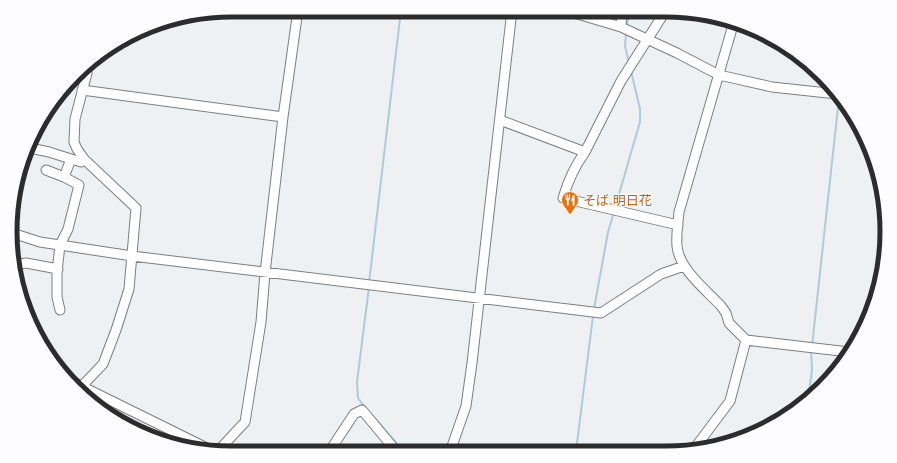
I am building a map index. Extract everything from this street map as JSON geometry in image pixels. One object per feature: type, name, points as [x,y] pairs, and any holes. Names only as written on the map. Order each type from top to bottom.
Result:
[{"type":"street","points":[[222,446],[245,422],[261,322],[265,273],[283,117],[297,17]]},
{"type":"street","points":[[452,446],[466,406],[472,364],[511,17]]},
{"type":"street","points":[[586,17],[625,29],[719,74],[772,87],[830,93]]},
{"type":"street","points":[[623,17],[625,29]]},
{"type":"street","points":[[661,17],[621,81],[585,152],[573,170],[563,198],[678,225]]},
{"type":"street","points":[[732,27],[687,184],[680,212],[677,248],[684,266],[721,306],[726,313],[729,323],[746,340],[844,351]]},
{"type":"street","points":[[82,385],[102,364],[116,330],[129,289],[136,208],[84,159],[76,149],[74,142],[76,119],[87,73]]},
{"type":"street","points":[[82,90],[283,117]]},
{"type":"street","points":[[500,120],[585,152]]},
{"type":"street","points":[[33,149],[50,152],[81,162],[84,159]]},
{"type":"street","points":[[64,177],[71,159]]},
{"type":"street","points":[[46,170],[79,185],[68,229],[60,245],[57,297],[60,310]]},
{"type":"street","points":[[17,235],[40,242],[132,256],[601,313],[661,274],[684,266]]},
{"type":"street","points":[[20,264],[26,263],[58,269]]},
{"type":"street","points":[[699,443],[730,401],[746,340]]},
{"type":"street","points":[[84,387],[197,443]]},
{"type":"street","points":[[333,446],[354,414],[362,410],[392,446]]},
{"type":"waterway","points":[[369,283],[400,17]]},
{"type":"waterway","points":[[627,27],[628,17]]},
{"type":"waterway","points":[[626,33],[625,46],[629,63]]},
{"type":"waterway","points":[[615,208],[640,122],[640,109],[631,71]]},
{"type":"waterway","points":[[812,346],[838,104]]},
{"type":"waterway","points":[[594,309],[608,232],[614,212]]},
{"type":"waterway","points":[[366,409],[358,398],[357,382],[369,287]]},
{"type":"waterway","points":[[577,446],[593,316]]},
{"type":"waterway","points":[[809,391],[812,370],[811,350]]},
{"type":"waterway","points":[[373,416],[399,446]]},
{"type":"place","name":"そば 明日花","points":[[570,215]]}]
